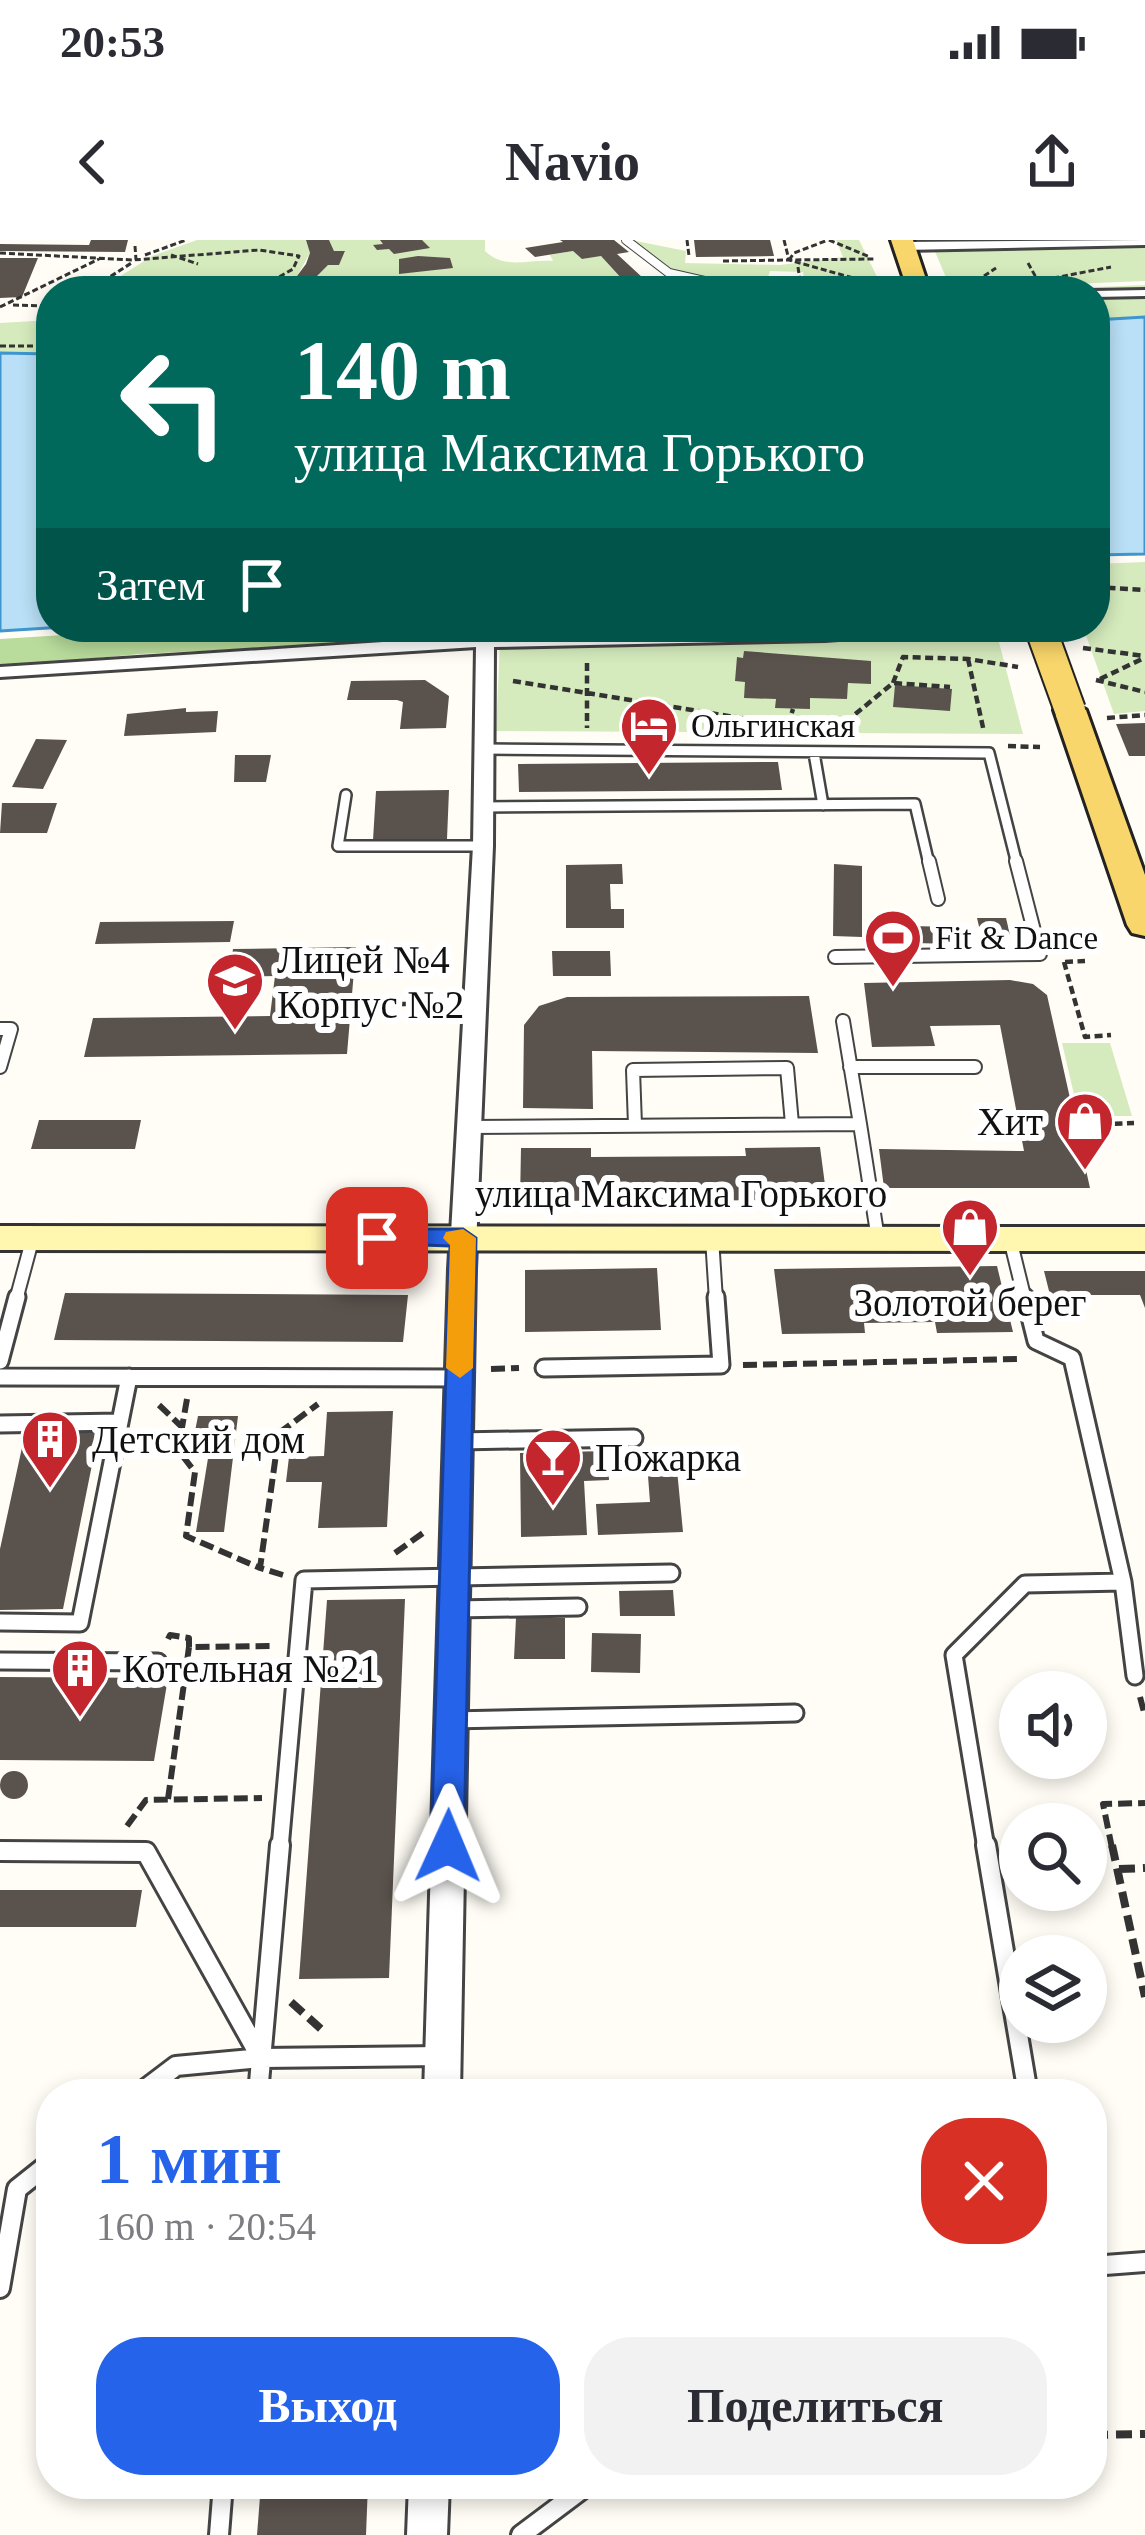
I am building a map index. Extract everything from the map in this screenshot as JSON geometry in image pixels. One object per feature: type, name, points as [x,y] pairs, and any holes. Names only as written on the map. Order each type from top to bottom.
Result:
[{"type":"main road","points":[[903,243],[914,276]]},
{"type":"main road","points":[[1047,642],[1082,714],[1145,925]]},
{"type":"main road","name":"улица Максима Горького","points":[[16,1238],[1145,1239]]},
{"type":"street","points":[[903,243],[1145,242]]},
{"type":"street","points":[[1110,294],[1145,293]]},
{"type":"street","points":[[0,672],[536,642]]},
{"type":"street","points":[[442,2079],[463,1238],[483,846],[484,643]]},
{"type":"street","points":[[427,2535],[428,2499]]},
{"type":"lane","points":[[626,240],[669,273],[682,276]]},
{"type":"lane","points":[[483,749],[814,753],[994,749],[1040,954],[835,957]]},
{"type":"lane","points":[[814,753],[823,805]]},
{"type":"lane","points":[[346,795],[338,846],[483,846]]},
{"type":"lane","points":[[482,806],[915,804],[938,898]]},
{"type":"lane","points":[[843,1021],[878,1239]]},
{"type":"lane","points":[[0,1029],[11,1029],[0,1066]]},
{"type":"lane","points":[[850,1067],[975,1067]]},
{"type":"lane","points":[[635,1125],[633,1070],[787,1068],[793,1124]]},
{"type":"lane","points":[[468,1127],[860,1124]]},
{"type":"lane","points":[[0,1361],[16,1238]]},
{"type":"lane","points":[[544,1368],[721,1365],[712,1238]]},
{"type":"lane","points":[[1010,1239],[1036,1341],[1072,1358],[1123,1582],[1136,1676]]},
{"type":"lane","points":[[0,1377],[460,1378]]},
{"type":"lane","points":[[0,1622],[80,1623],[128,1377]]},
{"type":"lane","points":[[0,1424],[119,1422]]},
{"type":"lane","points":[[458,1441],[634,1438]]},
{"type":"lane","points":[[455,1593],[671,1573]]},
{"type":"lane","points":[[259,2079],[304,1580],[578,1606]]},
{"type":"lane","points":[[1025,2079],[954,1655],[1025,1584],[1123,1582]]},
{"type":"lane","points":[[0,1661],[158,1662]]},
{"type":"lane","points":[[451,1720],[795,1713]]},
{"type":"lane","points":[[0,1851],[146,1852],[261,2058]]},
{"type":"lane","points":[[159,2079],[176,2066],[261,2058],[442,2056]]},
{"type":"lane","points":[[0,2288],[17,2188],[36,2173]]},
{"type":"lane","points":[[1107,2265],[1145,2262]]},
{"type":"lane","points":[[219,2535],[222,2499]]},
{"type":"lane","points":[[521,2535],[569,2499]]},
{"type":"path","points":[[111,276],[136,260],[186,240]]},
{"type":"path","points":[[687,240],[691,261]]},
{"type":"path","points":[[784,240],[789,260],[798,266],[839,276]]},
{"type":"path","points":[[711,261],[875,259],[828,240],[794,253],[789,260]]},
{"type":"path","points":[[248,242],[274,245],[299,256],[293,269],[281,276]]},
{"type":"path","points":[[136,260],[137,243]]},
{"type":"path","points":[[0,253],[136,260],[214,245]]},
{"type":"path","points":[[1022,251],[1036,276]]},
{"type":"path","points":[[167,254],[198,264]]},
{"type":"path","points":[[64,276],[104,257]]},
{"type":"path","points":[[1051,276],[1102,260]]},
{"type":"path","points":[[1061,276],[1123,265]]},
{"type":"path","points":[[798,266],[799,276]]},
{"type":"path","points":[[2,305],[36,289]]},
{"type":"path","points":[[2,305],[36,305]]},
{"type":"path","points":[[0,346],[36,346]]},
{"type":"path","points":[[1110,588],[1145,590]]},
{"type":"path","points":[[587,642],[587,749]]},
{"type":"path","points":[[1081,647],[1145,657]]},
{"type":"path","points":[[824,740],[893,683],[903,657],[968,659],[994,749],[1040,747]]},
{"type":"path","points":[[1096,680],[1145,657]]},
{"type":"path","points":[[484,676],[788,725],[848,753]]},
{"type":"path","points":[[893,683],[950,687]]},
{"type":"path","points":[[788,725],[793,709]]},
{"type":"path","points":[[1082,714],[1145,715]]},
{"type":"path","points":[[1085,961],[1064,962],[1085,1037],[1111,1035]]},
{"type":"path","points":[[352,1004],[475,1004]]},
{"type":"path","points":[[1077,1125],[1134,1123]]},
{"type":"path","points":[[721,1365],[1072,1358]]},
{"type":"path","points":[[191,1378],[178,1450],[195,1472],[186,1536],[260,1568],[304,1580]]},
{"type":"path","points":[[260,1568],[279,1433],[354,1378]]},
{"type":"path","points":[[169,1799],[189,1647],[297,1646]]},
{"type":"path","points":[[146,1800],[284,1798]]},
{"type":"path","points":[[1145,1803],[1103,1804],[1145,1996]]},
{"type":"path","points":[[1117,1869],[1145,1868]]},
{"type":"path","points":[[1107,2435],[1145,2434]]},
{"type":"green space","points":[[197,240],[306,240],[310,253],[297,276],[121,276],[152,256]]},
{"type":"green space","points":[[329,240],[485,240],[485,251],[501,260],[553,261],[550,255],[573,251],[582,259],[601,256],[619,276],[317,276],[328,265],[339,264],[345,252],[334,251]]},
{"type":"green space","points":[[631,240],[686,251],[685,263],[780,265],[843,257],[836,240],[859,240],[877,276],[770,271],[768,276],[688,276]]},
{"type":"green space","points":[[930,240],[1145,243],[1145,281],[1110,282],[1110,276],[945,276]]},
{"type":"green space","points":[[1145,285],[1145,317],[1110,319],[1110,287]]},
{"type":"green space","points":[[36,321],[36,354],[0,353],[0,323]]},
{"type":"green space","points":[[1145,562],[1145,711],[1114,714],[1088,642],[1110,642],[1110,563]]},
{"type":"green space","points":[[0,639],[384,642],[140,654],[0,667]]},
{"type":"green space","points":[[999,642],[1023,734],[496,731],[500,643]]},
{"type":"green space","points":[[1062,1043],[1110,1043],[1132,1116],[1079,1116]]},
{"type":"water","points":[[1145,317],[1145,554],[1110,555],[1110,319]]},
{"type":"water","points":[[0,353],[36,354],[36,629],[0,631]]},
{"type":"building","points":[[91,240],[128,240],[125,252],[0,251],[0,244],[89,245]]},
{"type":"building","points":[[306,240],[329,240],[334,251],[345,251],[339,265],[328,265],[317,276],[297,276],[310,253]]},
{"type":"building","points":[[380,240],[422,240],[430,248],[394,254],[389,249],[377,250],[373,245],[383,244]]},
{"type":"building","points":[[560,240],[614,240],[629,252],[617,254],[641,276],[619,276],[601,256],[582,259],[573,251],[535,257],[525,248],[563,242]]},
{"type":"building","points":[[694,240],[770,240],[774,256],[696,257]]},
{"type":"building","points":[[0,258],[38,258],[22,297],[0,298]]},
{"type":"building","points":[[450,258],[453,268],[399,274],[399,259]]},
{"type":"building","points":[[744,651],[871,661],[871,684],[848,683],[847,699],[810,698],[810,709],[775,708],[776,699],[744,698],[745,682],[735,681],[737,657],[743,658]]},
{"type":"building","points":[[425,680],[449,696],[446,728],[400,729],[403,702],[397,700],[347,700],[351,681]]},
{"type":"building","points":[[895,685],[952,689],[950,711],[893,707]]},
{"type":"building","points":[[186,708],[186,712],[218,711],[216,732],[124,736],[127,714]]},
{"type":"building","points":[[1145,723],[1145,756],[1129,756],[1116,724]]},
{"type":"building","points":[[36,739],[67,740],[43,789],[12,787]]},
{"type":"building","points":[[235,755],[271,755],[266,782],[234,782]]},
{"type":"building","name":"Ольгинская","points":[[778,762],[782,790],[519,792],[518,764]]},
{"type":"building","points":[[449,790],[447,839],[373,840],[376,791]]},
{"type":"building","points":[[2,803],[57,803],[47,833],[0,833]]},
{"type":"building","points":[[622,864],[623,884],[610,884],[611,909],[624,909],[624,928],[566,928],[566,865]]},
{"type":"building","points":[[834,864],[862,866],[862,937],[833,936]]},
{"type":"building","points":[[977,918],[1006,918],[1010,935],[981,935]]},
{"type":"building","points":[[234,921],[230,942],[95,944],[100,922]]},
{"type":"building","points":[[911,926],[955,927],[957,944],[913,943]]},
{"type":"building","points":[[356,947],[347,1054],[84,1057],[93,1018],[270,1016],[275,976],[229,977],[233,949]]},
{"type":"building","points":[[552,951],[610,951],[611,976],[553,976]]},
{"type":"building","points":[[1010,980],[1033,984],[1047,995],[1090,1188],[884,1188],[879,1149],[1024,1151],[1000,1025],[930,1026],[935,1046],[872,1047],[864,983]]},
{"type":"building","points":[[809,996],[818,1053],[592,1051],[593,1109],[523,1108],[524,1025],[539,1006],[567,997]]},
{"type":"building","points":[[39,1120],[141,1120],[135,1149],[31,1149]]},
{"type":"building","points":[[820,1147],[827,1200],[520,1201],[521,1148],[591,1148],[591,1157],[746,1156],[745,1148]]},
{"type":"building","points":[[997,1266],[1013,1332],[937,1333],[935,1322],[864,1323],[865,1333],[782,1334],[774,1269]]},
{"type":"building","points":[[657,1268],[661,1330],[525,1332],[525,1270]]},
{"type":"building","points":[[1044,1271],[1145,1271],[1145,1308],[1140,1295],[1050,1295]]},
{"type":"building","points":[[65,1293],[408,1295],[403,1342],[54,1340]]},
{"type":"building","points":[[393,1411],[387,1527],[318,1528],[322,1482],[286,1482],[289,1457],[324,1456],[327,1412]]},
{"type":"building","points":[[198,1416],[238,1416],[224,1532],[196,1532],[210,1446],[192,1446]]},
{"type":"building","name":"Детский дом","points":[[26,1429],[99,1430],[63,1609],[0,1610],[0,1549]]},
{"type":"building","points":[[675,1449],[683,1532],[598,1535],[596,1504],[650,1502],[646,1450]]},
{"type":"building","name":"Пожарка","points":[[607,1451],[609,1480],[584,1481],[587,1535],[521,1537],[520,1453]]},
{"type":"building","points":[[673,1590],[675,1616],[620,1616],[619,1591]]},
{"type":"building","points":[[405,1599],[389,1978],[299,1979],[327,1600]]},
{"type":"building","points":[[516,1618],[565,1618],[565,1659],[514,1659]]},
{"type":"building","points":[[592,1633],[641,1634],[640,1673],[591,1672]]},
{"type":"building","name":"Котельная №21","points":[[0,1677],[168,1678],[154,1761],[0,1760]]},
{"type":"building","points":[[14,1771],[24,1775],[28,1785],[24,1795],[14,1799],[4,1795],[0,1785],[4,1775]]},
{"type":"building","points":[[0,1890],[142,1890],[136,1927],[0,1927]]},
{"type":"building","points":[[260,2499],[367,2499],[366,2535],[257,2535]]},
{"type":"slow traffic","points":[[455,1238],[463,1238],[460,1368]]},
{"type":"place","name":"Ольгинская","points":[[649,777]]},
{"type":"place","name":"Fit & Dance","points":[[893,989]]},
{"type":"place","name":"Лицей №4 Корпус №2","points":[[235,1032]]},
{"type":"place","name":"Хит","points":[[1085,1172]]},
{"type":"place","name":"Золотой берег","points":[[970,1278]]},
{"type":"place","name":"Детский дом","points":[[50,1490]]},
{"type":"place","name":"Пожарка","points":[[553,1508]]},
{"type":"place","name":"Котельная №21","points":[[80,1719]]},
{"type":"route","points":[[377,1238],[463,1238],[448,1846]]}]
